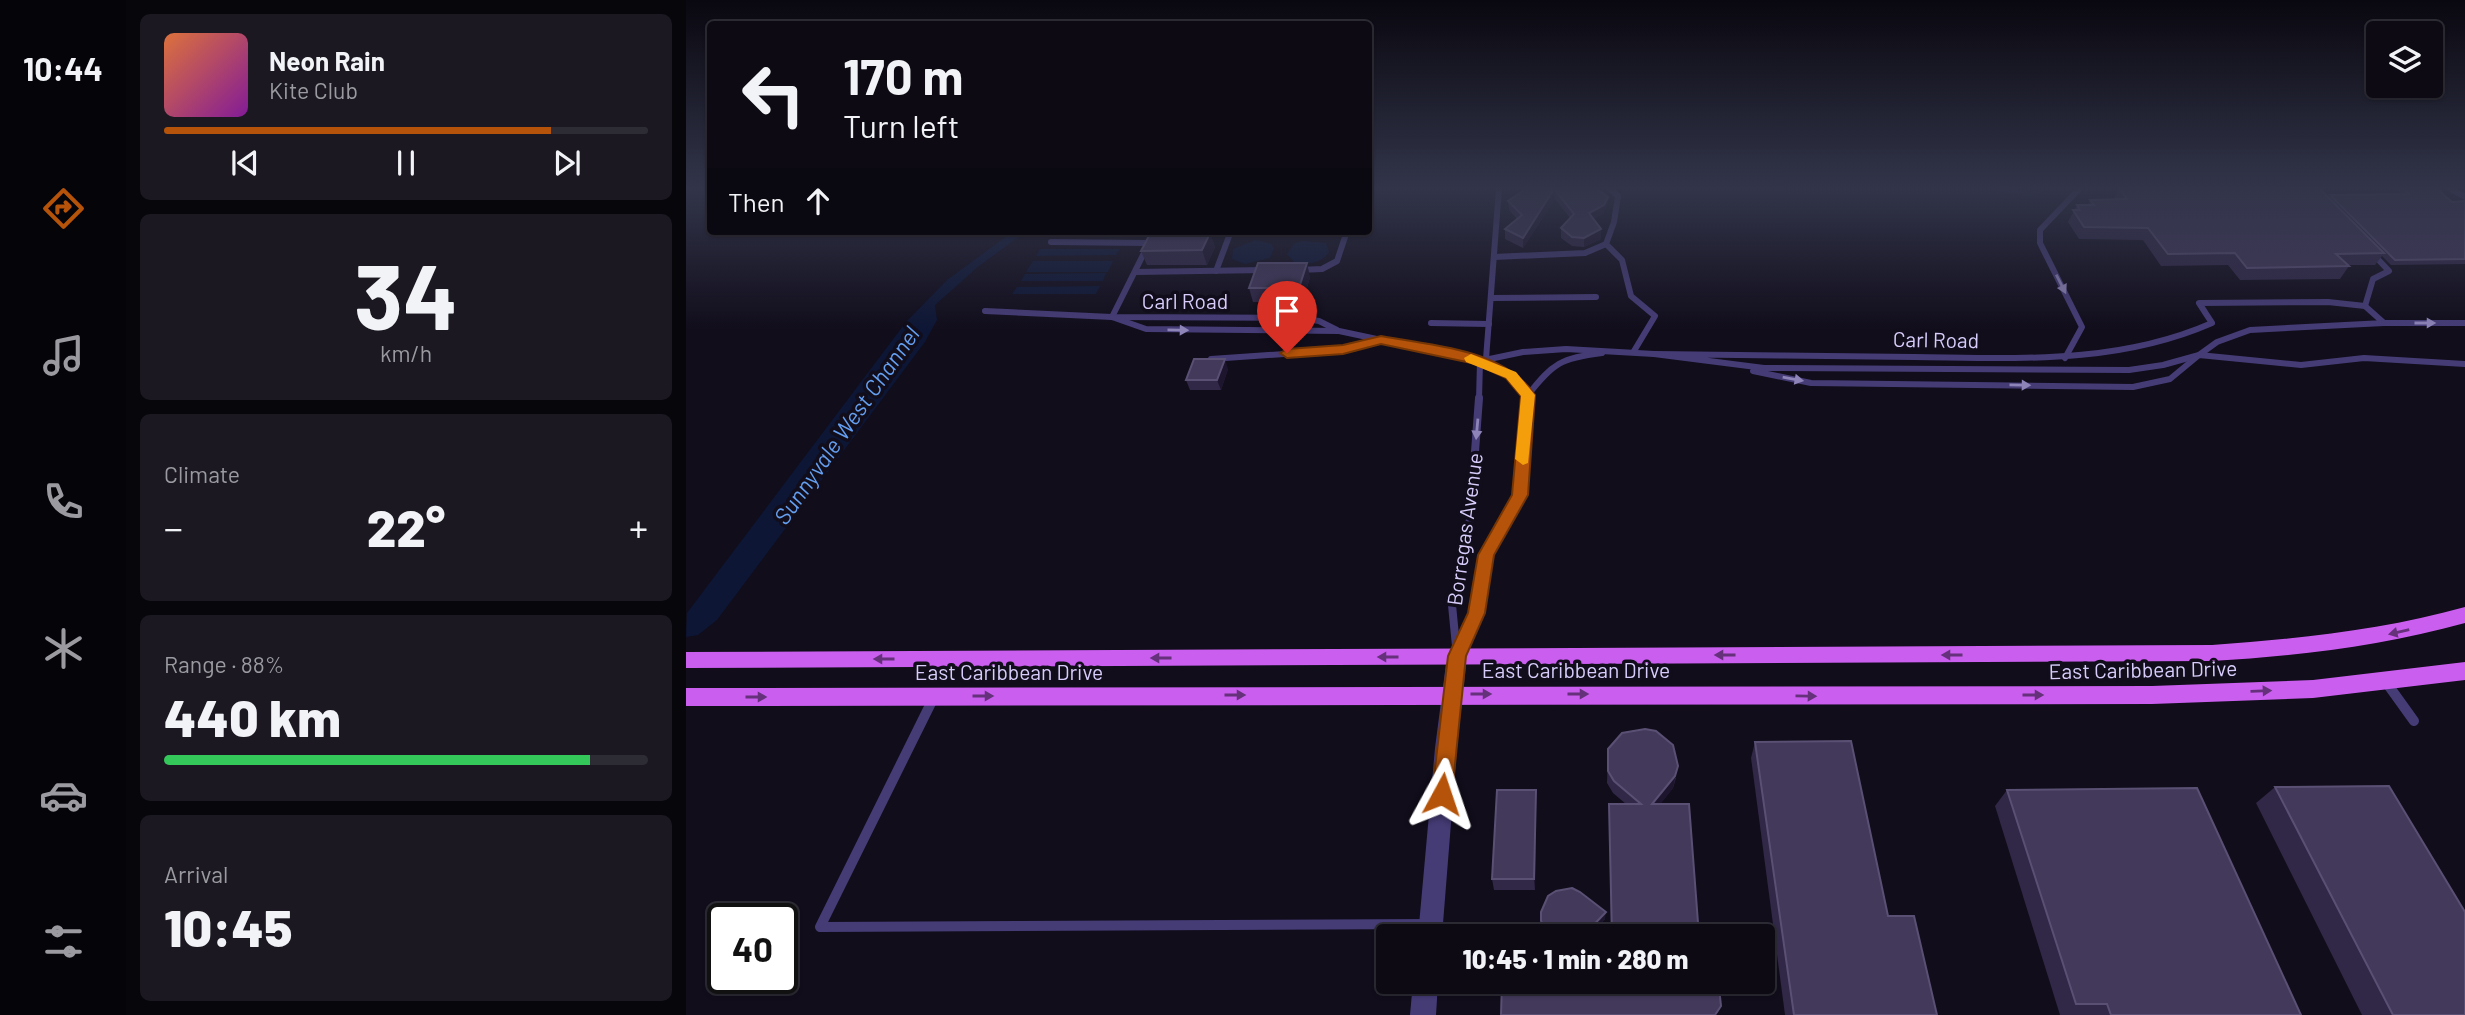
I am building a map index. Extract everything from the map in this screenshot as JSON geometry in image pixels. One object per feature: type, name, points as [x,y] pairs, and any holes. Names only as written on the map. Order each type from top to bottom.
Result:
[{"type":"main road","name":"East Caribbean Drive","points":[[686,660],[2212,653],[2301,648],[2377,637],[2465,615]]},
{"type":"main road","name":"East Caribbean Drive","points":[[687,697],[2152,695],[2313,689],[2465,671]]},
{"type":"street","name":"Borregas Avenue","points":[[1431,924],[1457,656]]},
{"type":"street","points":[[1423,1015],[1425,994]]},
{"type":"lane","points":[[1216,271],[1229,235]]},
{"type":"lane","points":[[1295,270],[1330,267],[1337,261],[1346,235]]},
{"type":"lane","name":"Borregas Avenue","points":[[1457,656],[1452,605],[1470,519],[1496,235]]},
{"type":"lane","points":[[1494,257],[1586,253],[1606,244],[1609,235]]},
{"type":"lane","points":[[2040,235],[2040,243],[2082,327],[2065,358]]},
{"type":"lane","points":[[1214,242],[1227,241]]},
{"type":"lane","points":[[1051,242],[1145,243],[1147,247],[1112,317]]},
{"type":"lane","points":[[2362,243],[2389,271],[2373,279],[2365,306],[2384,323]]},
{"type":"lane","points":[[1606,244],[1622,260],[1630,296],[1655,316],[1634,351]]},
{"type":"lane","points":[[1135,272],[1269,270]]},
{"type":"lane","points":[[1491,298],[1595,297]]},
{"type":"lane","name":"Carl Road","points":[[1654,354],[2065,358],[2100,355],[2168,341],[2212,323],[2200,303],[2328,302],[2365,306]]},
{"type":"lane","name":"Carl Road","points":[[985,311],[1112,317],[1300,318],[1319,321],[1339,331]]},
{"type":"lane","name":"Carl Road","points":[[1112,317],[1146,329],[1339,331],[1483,360],[1503,354],[1577,348],[1634,351],[1764,368],[2129,370],[2163,365],[2199,355]]},
{"type":"lane","points":[[1431,323],[1489,324]]},
{"type":"lane","name":"Carl Road","points":[[1727,364],[1811,383],[2133,387],[2169,379],[2217,342],[2250,330],[2384,323],[2465,323]]},
{"type":"lane","points":[[1211,359],[1343,349],[1381,340]]},
{"type":"lane","points":[[1483,360],[1511,375],[1528,395],[1550,367],[1576,356],[1621,350]]},
{"type":"lane","points":[[2199,355],[2301,365],[2364,358],[2465,364]]},
{"type":"lane","name":"Borregas Avenue","points":[[1457,656],[1477,613],[1486,555],[1520,495],[1528,395]]},
{"type":"lane","points":[[2386,682],[2414,721]]},
{"type":"lane","points":[[935,696],[820,927],[1376,930]]},
{"type":"water","name":"Sunnyvale West Channel","points":[[1008,235],[1021,235],[979,266],[935,305],[937,320],[925,342],[717,620],[698,635],[686,637],[687,613],[906,322],[947,280]]},
{"type":"water","points":[[1256,240],[1271,244],[1274,248],[1270,258],[1245,264],[1232,259],[1233,249]]},
{"type":"water","points":[[1302,241],[1326,243],[1329,252],[1313,263],[1294,262],[1287,254],[1294,244]]},
{"type":"water","points":[[1040,249],[1120,249],[1116,255],[1036,256]]},
{"type":"water","points":[[1033,261],[1113,261],[1108,272],[1026,272]]},
{"type":"water","points":[[1106,273],[1103,281],[1021,281],[1025,274]]},
{"type":"water","points":[[1100,286],[1096,294],[1012,294],[1017,287]]},
{"type":"building","points":[[1149,235],[1209,235],[1202,250],[1141,251]]},
{"type":"building","points":[[1570,235],[1589,235],[1584,238]]},
{"type":"building","points":[[2154,235],[2366,235],[2384,253],[2336,254],[2349,266],[2247,268],[2235,253],[2168,254]]},
{"type":"building","points":[[2370,235],[2465,235],[2465,259],[2395,260]]},
{"type":"building","points":[[1258,263],[1307,263],[1299,288],[1249,288]]},
{"type":"building","points":[[1194,359],[1225,359],[1217,380],[1186,380]]},
{"type":"building","points":[[1645,729],[1656,731],[1673,745],[1678,766],[1675,776],[1652,804],[1689,804],[1698,924],[1612,924],[1609,804],[1641,804],[1614,781],[1608,771],[1608,749],[1622,733]]},
{"type":"building","points":[[1851,741],[1888,916],[1914,916],[1937,1015],[1794,1015],[1755,742]]},
{"type":"building","points":[[2389,786],[2465,912],[2465,1015],[2393,1015],[2275,787]]},
{"type":"building","points":[[2197,788],[2301,1015],[2111,1015],[2107,1004],[2076,1004],[2007,790]]},
{"type":"building","points":[[1497,790],[1536,790],[1534,879],[1492,879]]},
{"type":"building","points":[[1572,888],[1606,912],[1594,924],[1543,924],[1541,912],[1548,896],[1556,891]]},
{"type":"building","points":[[1502,994],[1720,994],[1721,1006],[1715,1015],[1501,1015]]},
{"type":"slow traffic","points":[[1471,358],[1511,375],[1528,395],[1523,459]]},
{"type":"route","points":[[1287,353],[1343,349],[1381,340],[1480,361],[1511,375],[1528,395],[1520,495],[1486,555],[1477,613],[1457,656],[1442,794]]}]
